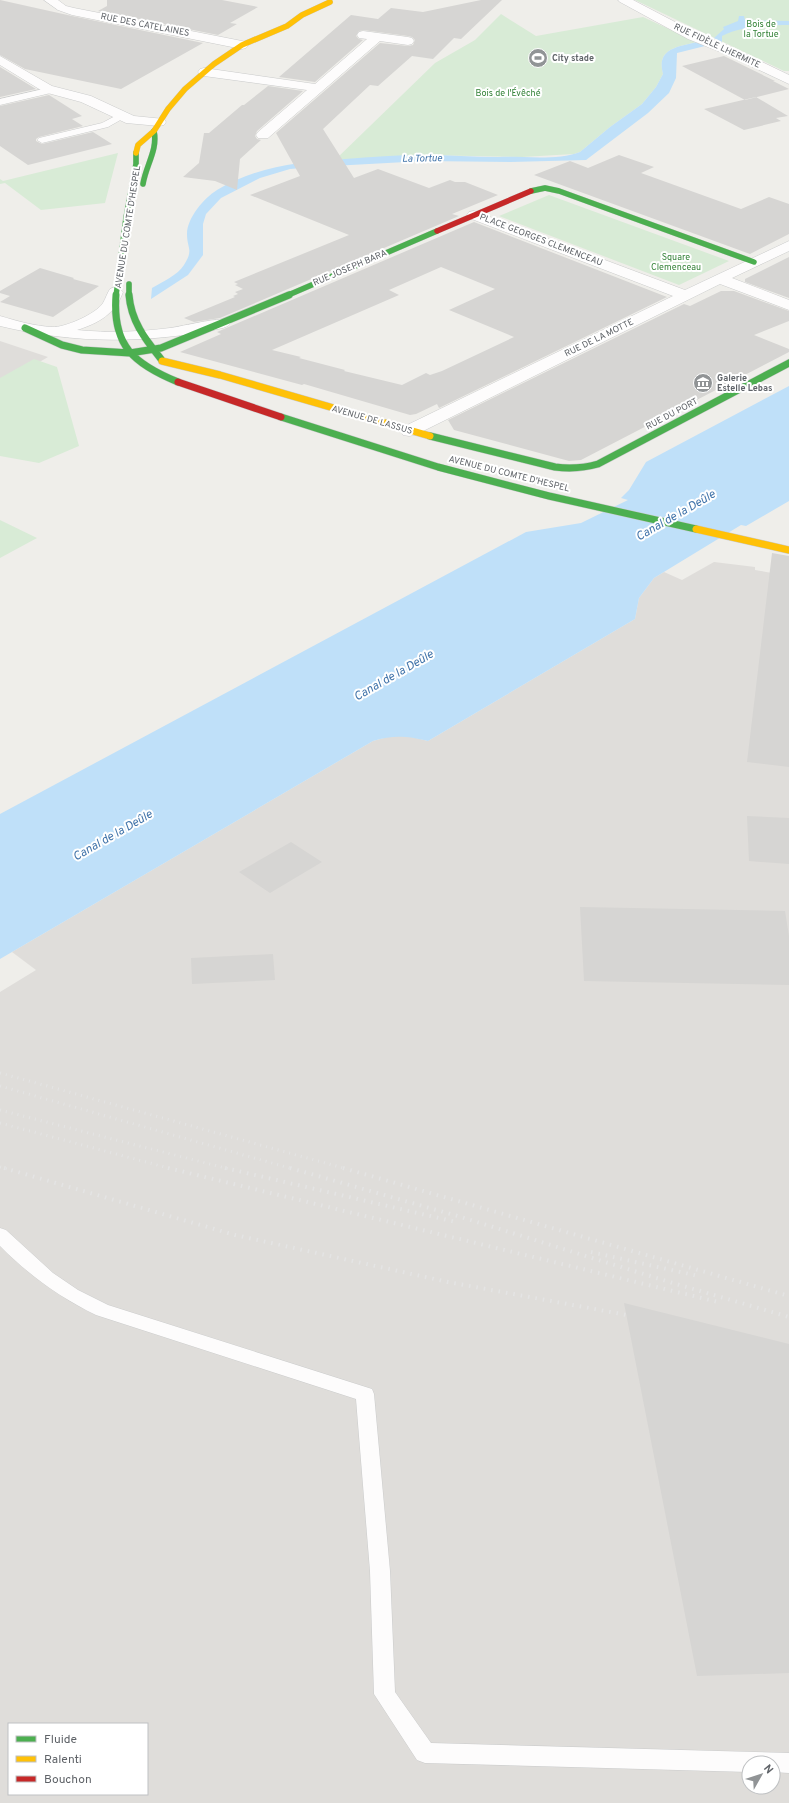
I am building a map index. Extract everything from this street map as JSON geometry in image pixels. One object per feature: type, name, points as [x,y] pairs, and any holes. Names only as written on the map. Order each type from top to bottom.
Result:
[{"type":"street","name":"RUE DES CATELAINES","points":[[50,0],[62,8],[72,11],[242,45]]},
{"type":"street","name":"RUE FIDÈLE LHERMITE","points":[[624,0],[692,36],[727,50],[789,80]]},
{"type":"street","name":"AVENUE DU COMTE D'HESPEL","points":[[332,1],[265,26],[242,45],[204,72],[180,94],[156,127],[142,140],[136,149],[137,166],[130,190],[115,292],[115,321],[119,335],[130,353],[144,368],[162,376],[438,467],[549,496],[786,549]]},
{"type":"street","points":[[362,35],[408,41]]},
{"type":"street","points":[[263,135],[377,37]]},
{"type":"street","points":[[0,60],[43,87],[86,99],[121,116],[156,127]]},
{"type":"street","points":[[204,72],[318,88]]},
{"type":"street","name":"AVENUE DU COMTE D'HESPEL","points":[[141,196],[146,167],[154,155],[156,147],[156,127]]},
{"type":"street","name":"PLACE GEORGES CLEMENCEAU","points":[[474,215],[533,189],[548,188],[754,262]]},
{"type":"street","name":"PLACE GEORGES CLEMENCEAU","points":[[474,215],[686,296]]},
{"type":"street","name":"RUE JOSEPH BARA","points":[[130,353],[154,350],[172,345],[474,215]]},
{"type":"street","name":"RUE DE LA MOTTE","points":[[409,431],[789,245]]},
{"type":"street","name":"AVENUE DU COMTE D'HESPEL","points":[[130,272],[128,304],[131,318],[162,361],[172,370],[188,379],[229,398]]},
{"type":"street","points":[[720,279],[789,305]]},
{"type":"street","points":[[51,332],[67,328],[95,317],[108,308],[115,292]]},
{"type":"street","points":[[0,320],[25,328],[71,348],[96,352],[130,353]]},
{"type":"street","name":"RUE JOSEPH BARA","points":[[119,335],[185,331],[226,322]]},
{"type":"street","points":[[25,328],[83,335],[119,335]]},
{"type":"street","name":"AVENUE DE LASSUS","points":[[162,361],[220,375],[409,431],[555,467],[584,469]]},
{"type":"street","name":"RUE DU PORT","points":[[584,469],[598,464],[789,363]]},
{"type":"lane","points":[[0,102],[52,90]]},
{"type":"lane","points":[[42,140],[105,125],[121,116]]},
{"type":"lane","points":[[0,1235],[27,1263],[53,1284],[79,1300],[102,1310],[365,1394],[380,1571],[386,1694],[425,1753],[789,1763]]},
{"type":"shaded area","points":[[0,341],[48,357],[12,378],[0,383]]},
{"type":"shaded area","points":[[714,562],[755,567],[755,570],[789,576],[789,1803],[0,1803],[0,992],[36,970],[12,952],[373,741],[391,736],[408,736],[428,741],[635,619],[639,598],[654,578],[664,572],[682,580]]},
{"type":"green space","name":"Bois de la Tortue","points":[[635,0],[789,0],[789,71],[784,71]]},
{"type":"green space","name":"Bois de l'Évêché","points":[[501,14],[536,36],[643,17],[697,42],[670,50],[663,59],[663,74],[656,87],[642,104],[610,127],[580,152],[574,154],[522,157],[421,155],[335,160],[435,63],[475,40]]},
{"type":"green space","points":[[118,153],[105,203],[41,210],[5,183],[0,184],[0,179],[3,181]]},
{"type":"green space","name":"Square Clemenceau","points":[[549,195],[729,261],[679,285],[499,216]]},
{"type":"green space","points":[[34,359],[57,367],[79,446],[39,463],[0,456],[0,378]]},
{"type":"green space","points":[[0,520],[37,538],[0,558]]},
{"type":"water","points":[[739,16],[744,16],[745,20],[789,21],[789,25],[763,26],[738,30],[722,36],[722,42],[714,38],[724,29],[723,27],[738,21]]},
{"type":"water","name":"La Tortue","points":[[697,42],[705,46],[677,53],[676,78],[669,93],[648,113],[586,160],[511,162],[424,161],[314,167],[290,169],[260,178],[221,198],[206,214],[203,224],[203,255],[188,275],[151,299],[152,288],[178,272],[187,260],[189,256],[187,239],[188,228],[197,209],[217,190],[232,182],[263,170],[328,160],[413,155],[540,158],[571,155],[580,152],[610,127],[642,104],[656,87],[663,74],[663,59],[670,50]]},
{"type":"water","name":"Canal de la Deûle","points":[[789,386],[789,501],[746,526],[741,525],[654,578],[639,598],[635,619],[428,741],[400,737],[373,741],[0,959],[0,814],[526,532],[581,523],[628,500],[621,498],[629,490],[646,462]]},
{"type":"building","points":[[0,0],[203,43],[121,89],[25,69],[0,55]]},
{"type":"building","points":[[107,0],[222,0],[258,7],[230,23],[237,24],[218,35],[98,11],[107,6]]},
{"type":"building","points":[[481,0],[502,0],[461,39],[454,38],[433,59],[412,56],[378,86],[370,85],[323,129],[354,178],[378,169],[429,188],[450,180],[455,182],[465,182],[498,195],[452,214],[459,216],[220,318],[194,322],[184,318],[235,297],[233,296],[238,294],[235,292],[243,289],[235,285],[238,284],[234,282],[349,235],[250,195],[300,176],[276,133],[380,43],[408,46],[413,45],[415,40],[408,36],[363,30],[359,31],[356,36],[363,40],[315,82],[279,77],[351,15],[378,19],[391,8],[423,12]]},
{"type":"building","points":[[724,56],[789,89],[745,100],[682,66]]},
{"type":"building","points":[[0,67],[36,89],[0,97]]},
{"type":"building","points":[[268,86],[303,91],[257,131],[255,136],[257,139],[261,140],[240,159],[237,190],[215,181],[183,177],[199,163],[204,133],[209,133],[242,105]]},
{"type":"building","points":[[49,95],[82,116],[72,119],[83,126],[39,137],[36,141],[42,144],[93,132],[112,144],[28,165],[0,146],[0,106]]},
{"type":"building","points":[[756,97],[788,116],[776,118],[781,121],[744,130],[704,109]]},
{"type":"building","points":[[619,155],[654,167],[641,173],[741,209],[769,197],[789,204],[789,234],[750,254],[534,175],[570,161],[588,168]]},
{"type":"building","points":[[474,222],[667,297],[439,408],[437,404],[416,414],[410,415],[304,384],[302,385],[180,352],[221,334],[217,332]],"holes":[[[441,267],[495,289],[449,310],[514,337],[442,371],[430,375],[426,373],[402,385],[344,371],[345,370],[272,350],[399,295],[389,290]]]},
{"type":"building","points":[[789,257],[789,298],[745,282],[745,279]]},
{"type":"building","points":[[40,268],[99,286],[53,317],[0,302],[10,296],[0,293],[0,291]]},
{"type":"building","points":[[721,291],[734,291],[789,311],[789,321],[754,335],[789,349],[789,352],[581,460],[569,461],[454,430],[448,420],[684,304],[690,306]]},
{"type":"building","points":[[772,553],[789,556],[789,767],[747,762]]},
{"type":"building","points":[[747,816],[789,818],[789,864],[749,861]]},
{"type":"building","points":[[291,842],[322,862],[270,893],[239,872]]},
{"type":"building","points":[[580,907],[785,911],[789,936],[789,985],[584,981]]},
{"type":"building","points":[[273,954],[275,980],[192,984],[191,958]]},
{"type":"building","points":[[624,1303],[789,1344],[789,1673],[697,1676]]},
{"type":"railway","points":[[0,1073],[347,1169]]},
{"type":"railway","points":[[0,1086],[293,1169]]},
{"type":"railway","points":[[0,1110],[226,1168]]},
{"type":"railway","points":[[0,1123],[171,1169]]},
{"type":"railway","points":[[0,1167],[7,1169]]},
{"type":"railway","points":[[4,1168],[235,1235],[448,1282],[627,1315]]},
{"type":"railway","points":[[226,1168],[456,1222]]},
{"type":"railway","points":[[290,1168],[461,1217],[666,1281],[789,1317]]},
{"type":"railway","points":[[343,1168],[789,1296]]},
{"type":"railway","points":[[171,1169],[718,1302]]},
{"type":"railway","points":[[591,1252],[698,1276]]},
{"type":"traffic: fast","points":[[143,184],[145,170],[156,143],[154,131]]},
{"type":"traffic: fast","points":[[136,153],[136,164],[127,209],[117,283],[115,303],[116,321],[120,336],[128,350],[139,363],[156,373],[178,382]]},
{"type":"traffic: fast","points":[[531,191],[545,188],[559,191],[754,262]]},
{"type":"traffic: fast","points":[[25,328],[62,345],[82,350],[130,353],[161,348],[226,322],[437,231]]},
{"type":"traffic: fast","points":[[129,284],[130,307],[133,316],[147,342],[161,359]]},
{"type":"traffic: fast","points":[[430,436],[555,467],[587,467],[598,464],[789,363]]},
{"type":"traffic: fast","points":[[281,417],[438,467],[549,496],[696,529]]},
{"type":"traffic: slow","points":[[136,153],[138,145],[154,131],[168,109],[185,89],[214,64],[242,45],[287,26],[302,15],[330,2]]},
{"type":"traffic: slow","points":[[162,361],[220,375],[430,436]]},
{"type":"traffic: slow","points":[[696,529],[789,550]]},
{"type":"traffic: jam","points":[[437,231],[531,191]]},
{"type":"traffic: jam","points":[[178,382],[281,417]]},
{"type":"place","name":"City stade","points":[[538,58]]},
{"type":"place","name":"Galerie Estelle Lebas","points":[[703,383]]}]
